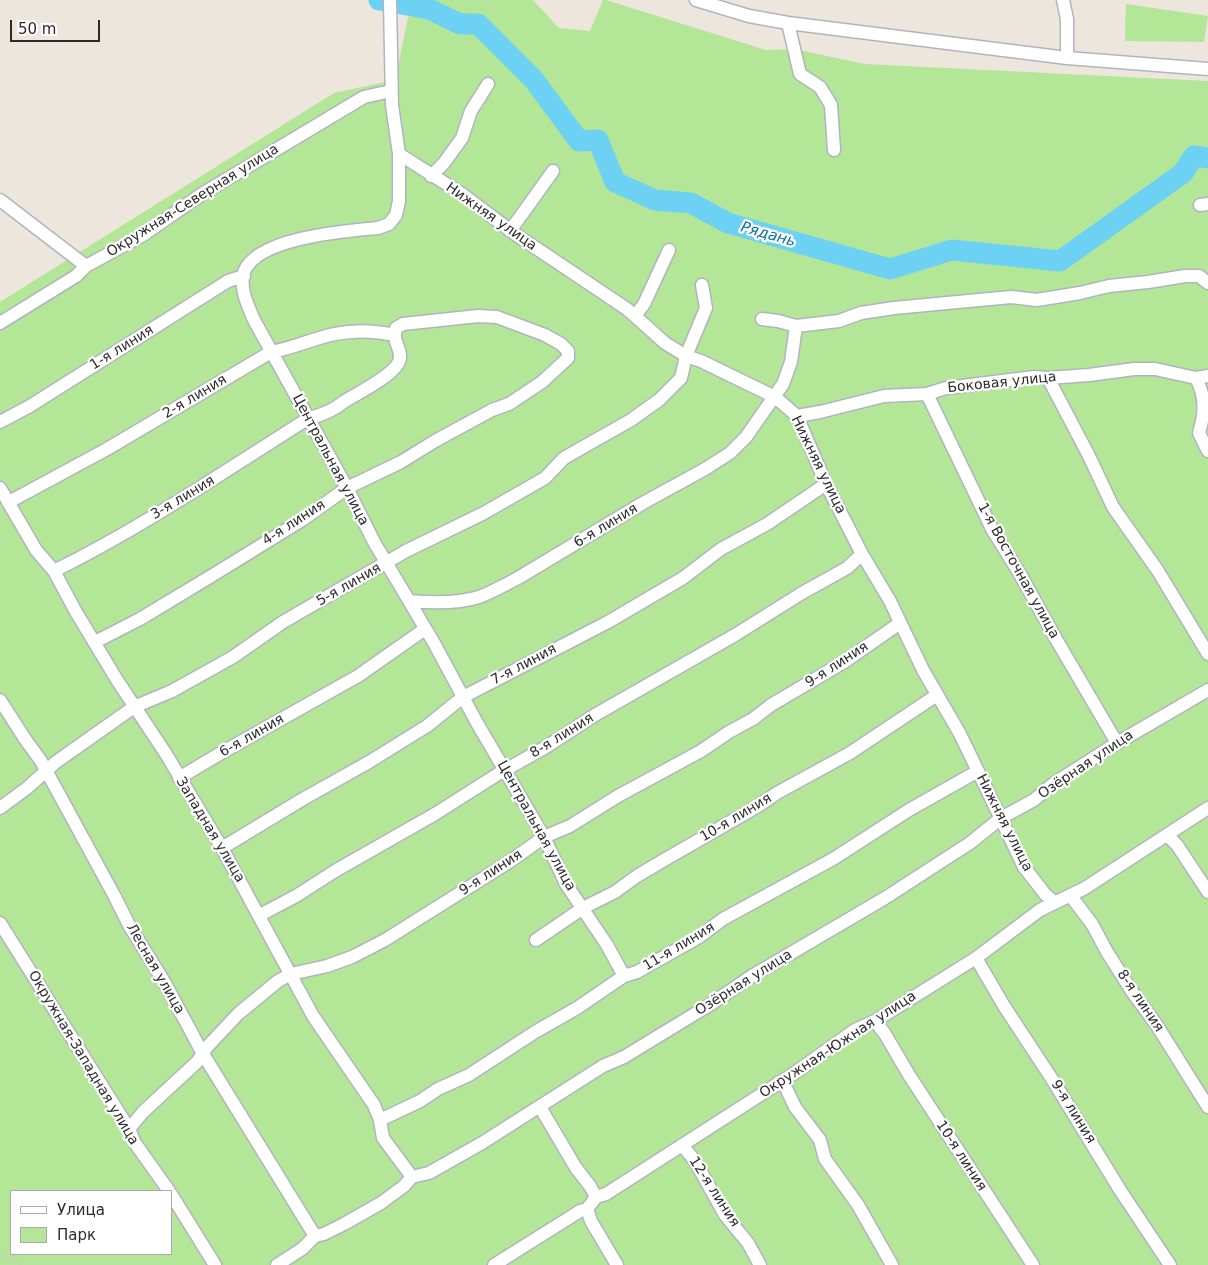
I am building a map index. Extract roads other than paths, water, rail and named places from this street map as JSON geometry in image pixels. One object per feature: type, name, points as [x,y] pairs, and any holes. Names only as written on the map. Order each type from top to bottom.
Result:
[{"type":"street","points":[[696,0],[749,16],[788,23],[1067,58],[1208,69]]},
{"type":"street","points":[[1063,0],[1067,19],[1067,58]]},
{"type":"street","points":[[244,276],[244,271],[253,260],[266,251],[304,237],[378,228],[389,224],[396,215],[399,201],[399,154],[391,91],[390,5]]},
{"type":"street","points":[[788,23],[800,74],[820,87],[831,105],[834,150]]},
{"type":"street","points":[[431,176],[444,163],[462,138],[471,111],[488,84]]},
{"type":"street","name":"Окружная-Северная улица","points":[[0,323],[76,276],[86,266],[143,235],[202,194],[364,97],[391,91]]},
{"type":"street","name":"Нижняя улица","points":[[399,154],[462,194],[574,275],[627,309],[665,343],[686,356],[701,361],[775,396],[797,416],[826,484],[862,554],[890,601],[923,670],[978,770],[1024,867],[1044,894],[1055,903]]},
{"type":"street","points":[[510,230],[554,171]]},
{"type":"street","points":[[0,200],[86,266]]},
{"type":"street","points":[[635,316],[644,304],[669,250]]},
{"type":"street","name":"Центральная улица","points":[[244,276],[243,285],[247,303],[254,320],[347,488],[374,542],[425,629],[477,724],[544,837],[566,884],[583,908],[624,976]]},
{"type":"street","name":"1-я линия","points":[[0,422],[30,406],[228,281],[244,276]]},
{"type":"street","points":[[762,319],[796,326],[839,321],[861,313],[894,308],[1011,297],[1037,300],[1109,286],[1184,276],[1199,276],[1208,283]]},
{"type":"street","name":"5-я линия","points":[[0,808],[27,788],[46,770],[134,707],[172,691],[233,657],[283,622],[432,537],[484,513],[545,478],[564,458],[631,420],[659,400],[681,378],[686,356],[706,308],[702,285]]},
{"type":"street","name":"4-я линия","points":[[95,642],[140,619],[213,575],[302,520],[347,488],[401,462],[492,410],[509,404],[542,382],[568,358],[568,351],[561,344],[545,335],[497,317],[478,316],[403,324],[396,328],[394,335]]},
{"type":"street","name":"6-я линия","points":[[409,601],[428,603],[451,602],[477,597],[518,578],[730,453],[746,437],[784,384],[791,362],[796,326]]},
{"type":"street","name":"2-я линия","points":[[8,502],[92,458],[271,352],[336,334],[372,331],[394,335]]},
{"type":"street","name":"3-я линия","points":[[54,571],[113,540],[203,487],[309,418],[323,415],[338,407],[394,370],[400,361],[400,354],[394,335]]},
{"type":"street","name":"Боковая улица","points":[[797,416],[884,396],[927,394],[946,388],[1034,377],[1048,378],[1134,369],[1155,369],[1202,377]]},
{"type":"street","points":[[1202,377],[1204,417],[1199,433],[1208,452]]},
{"type":"street","points":[[1048,378],[1089,456],[1113,507],[1158,570],[1208,654]]},
{"type":"street","name":"1-я Восточная улица","points":[[927,394],[992,529],[1117,743]]},
{"type":"street","name":"7-я линия","points":[[222,848],[427,726],[463,697],[608,622],[683,578],[721,548],[767,524],[826,484]]},
{"type":"street","name":"Западная улица","points":[[0,488],[36,550],[54,571],[76,612],[134,707],[166,754],[260,915],[313,1016],[374,1105],[380,1120],[383,1138],[412,1177]]},
{"type":"street","name":"8-я линия","points":[[260,915],[296,896],[335,871],[435,814],[595,715],[847,568],[862,554]]},
{"type":"street","name":"9-я линия","points":[[129,1129],[144,1112],[183,1076],[244,1009],[278,981],[291,974],[327,966],[352,957],[385,940],[509,862],[544,837],[570,826],[618,796],[701,751],[729,732],[753,719],[771,705],[844,662],[900,623]]},
{"type":"street","name":"6-я линия","points":[[179,778],[358,676],[425,629]]},
{"type":"street","name":"Озёрная улица","points":[[278,1265],[302,1249],[315,1236],[324,1234],[344,1224],[381,1203],[404,1186],[412,1177],[429,1173],[445,1164],[540,1107],[603,1066],[640,1047],[711,1004],[752,976],[885,898],[970,843],[1001,818],[1034,800],[1053,784],[1117,743],[1208,690]]},
{"type":"street","name":"10-я линия","points":[[536,940],[583,908],[615,892],[664,860],[786,788],[850,754],[937,696]]},
{"type":"street","name":"Лесная улица","points":[[0,700],[25,739],[42,761],[129,925],[166,986],[202,1054],[315,1236]]},
{"type":"street","name":"11-я линия","points":[[380,1120],[469,1075],[535,1032],[577,1008],[624,976],[638,972],[699,937],[723,919],[833,859],[909,810],[978,770]]},
{"type":"street","name":"Окружная-Южная улица","points":[[494,1265],[587,1209],[596,1197],[606,1194],[780,1082],[855,1030],[874,1021],[976,958],[1040,910],[1085,888],[1208,808]]},
{"type":"street","points":[[1167,835],[1208,892]]},
{"type":"street","name":"8-я линия","points":[[1070,895],[1092,924],[1123,976],[1156,1024],[1208,1107]]},
{"type":"street","name":"Окружная-Западная улица","points":[[0,924],[129,1129],[135,1144],[168,1190]]},
{"type":"street","name":"9-я линия","points":[[976,958],[1004,1006],[1052,1079],[1120,1190],[1170,1265]]},
{"type":"street","name":"10-я линия","points":[[874,1021],[886,1034],[913,1082],[1033,1265]]},
{"type":"street","points":[[780,1082],[786,1088],[795,1107],[820,1140],[826,1159],[858,1205],[892,1265]]},
{"type":"street","points":[[540,1107],[576,1168],[596,1197]]},
{"type":"street","name":"12-я линия","points":[[682,1145],[695,1162],[725,1215],[748,1243],[760,1265]]},
{"type":"street","points":[[172,1196],[215,1265]]},
{"type":"street","points":[[587,1209],[591,1221],[617,1265]]},
{"type":"waterway","name":"Рядань","points":[[379,0],[429,9],[460,24],[478,24],[534,80],[579,141],[598,140],[615,182],[655,200],[691,203],[728,223],[890,269],[952,250],[1060,261],[1183,173],[1194,156],[1208,158]]}]
